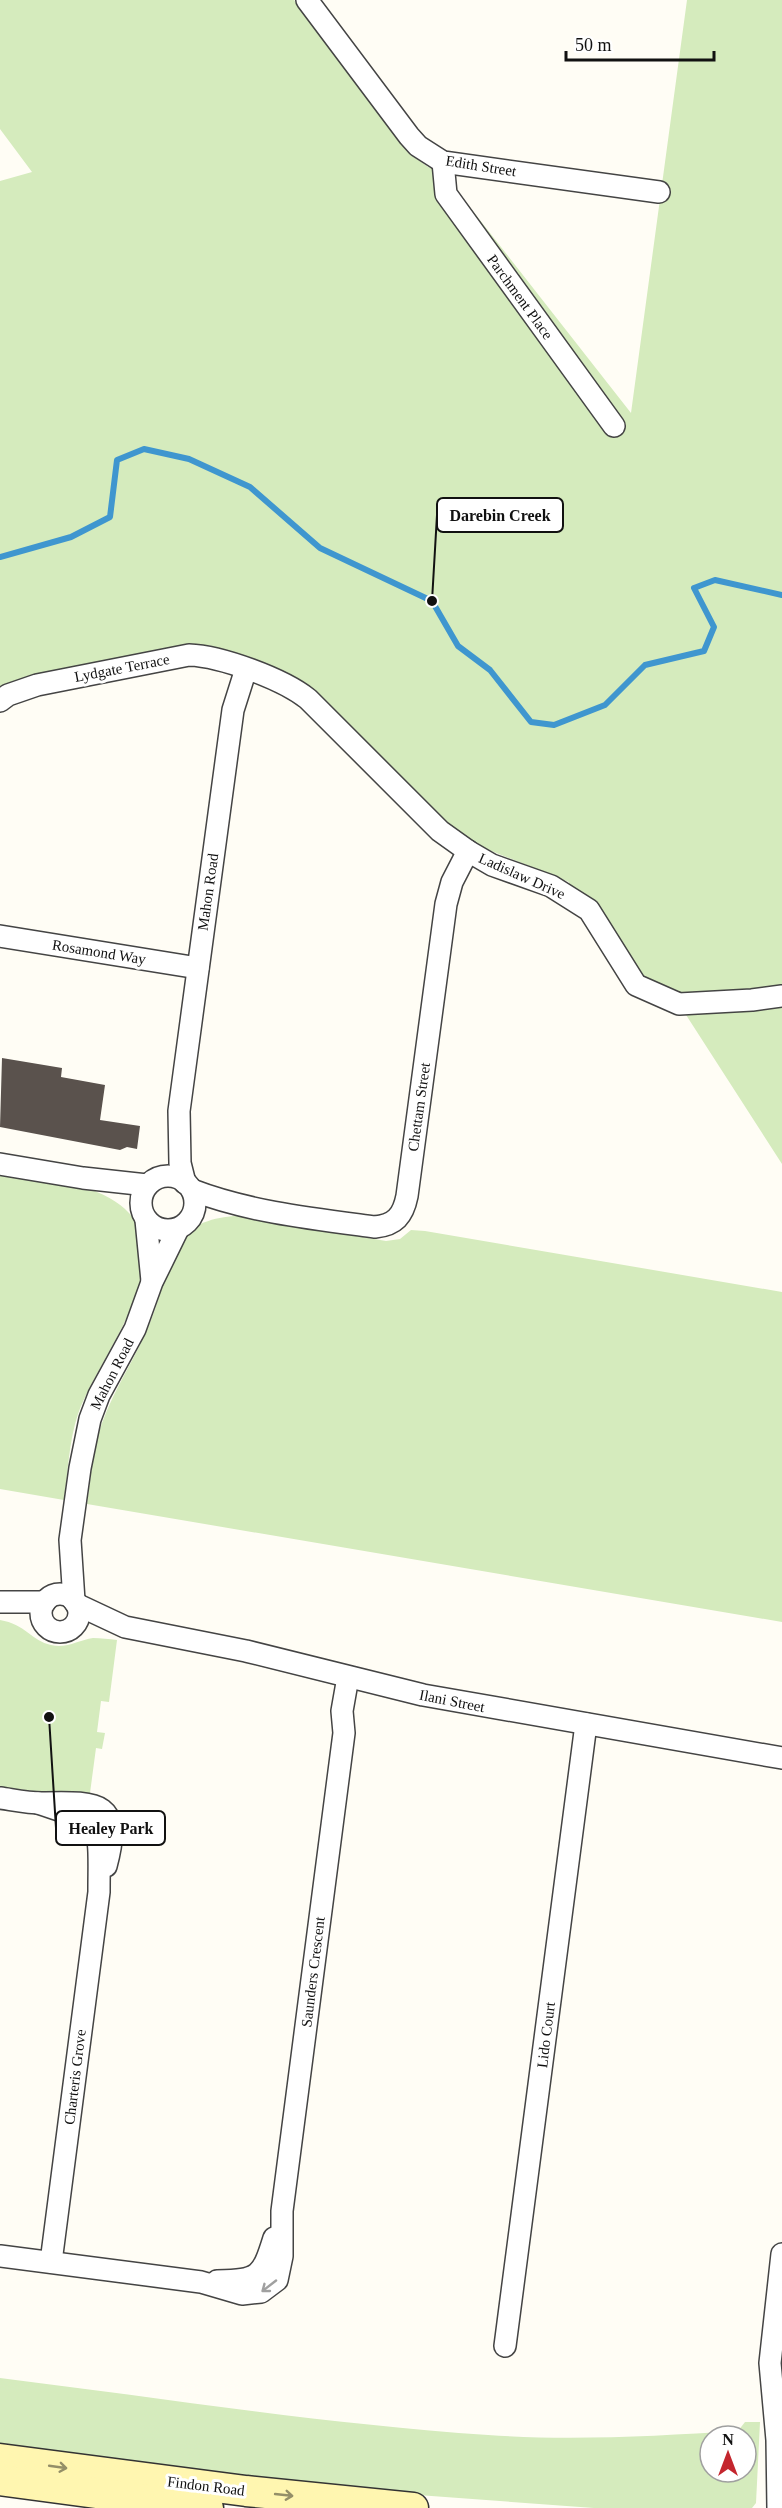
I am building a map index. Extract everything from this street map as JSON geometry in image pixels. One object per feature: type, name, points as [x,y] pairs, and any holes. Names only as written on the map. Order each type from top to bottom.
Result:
[{"type":"main road","name":"Findon Road","points":[[0,2459],[244,2500],[413,2508]]},
{"type":"main road","name":"Findon Road","points":[[0,2480],[208,2508]]},
{"type":"street","name":"Edith Street","points":[[307,0],[418,146],[443,162],[659,192]]},
{"type":"street","name":"Parchment Place","points":[[443,162],[446,194],[614,426]]},
{"type":"street","name":"Lydgate Terrace","points":[[0,701],[8,695],[38,685],[189,655],[213,658],[246,669]]},
{"type":"street","name":"Ladislaw Drive","points":[[246,669],[286,684],[303,694],[440,831],[468,851],[492,865],[551,886],[589,910],[636,984],[679,1004],[782,996]]},
{"type":"street","name":"Mahon Road","points":[[188,1186],[180,1163],[179,1117],[233,710],[246,669]]},
{"type":"street","name":"Chettam Street","points":[[188,1186],[213,1198],[254,1208],[375,1227],[394,1222],[401,1215],[407,1196],[446,904],[452,882],[468,851]]},
{"type":"street","name":"Rosamond Way","points":[[0,936],[198,968]]},
{"type":"street","name":"Mahon Road","points":[[152,1181],[179,1117]]},
{"type":"street","points":[[0,1164],[82,1178],[152,1181],[172,1176],[188,1186],[195,1205],[184,1224],[160,1230],[143,1213],[82,1178]]},
{"type":"street","points":[[143,1213],[140,1199],[152,1181]]},
{"type":"street","name":"Chettam Street","points":[[184,1224],[215,1212],[254,1208]]},
{"type":"street","name":"Mahon Road","points":[[143,1213],[152,1282]]},
{"type":"street","name":"Mahon Road","points":[[46,1607],[70,1540],[81,1459],[90,1419],[99,1395],[135,1329],[152,1282],[184,1224]]},
{"type":"street","name":"Mahon Road","points":[[70,1540],[75,1602]]},
{"type":"street","points":[[0,1609],[46,1607],[59,1595],[75,1602],[79,1615],[70,1629],[65,1632],[52,1631],[46,1607]]},
{"type":"street","points":[[0,1602],[46,1607]]},
{"type":"street","name":"Ilani Street","points":[[75,1602],[125,1627]]},
{"type":"street","name":"Ilani Street","points":[[70,1629],[125,1627],[212,1643],[486,1708],[782,1758]]},
{"type":"street","name":"Saunders Crescent","points":[[0,2256],[201,2282],[242,2294],[261,2292],[277,2280],[281,2269],[282,2211],[344,1733],[356,1706],[356,1679]]},
{"type":"street","name":"Lido Court","points":[[505,2346],[586,1724]]},
{"type":"street","name":"Charteris Grove","points":[[0,1798],[38,1803],[90,1803],[98,1806],[110,1821],[113,1839],[99,1892],[51,2262]]},
{"type":"street","points":[[778,2508],[777,2440],[770,2363],[781,2267]]},
{"type":"green space","points":[[0,0],[294,0],[409,153],[428,167],[450,174],[454,187],[631,413],[687,0],[782,0],[782,1164],[679,1004],[636,985],[567,896],[569,882],[484,848],[449,825],[304,682],[254,660],[209,645],[177,646],[34,675],[10,682],[0,688],[0,181],[32,172],[0,129]]},
{"type":"green space","points":[[0,1173],[89,1189],[124,1208],[141,1233],[144,1261],[137,1292],[78,1414],[71,1445],[64,1500],[0,1489]]},
{"type":"green space","points":[[239,1216],[386,1241],[400,1239],[411,1230],[425,1231],[782,1292],[782,1622],[87,1504],[94,1453],[102,1423],[151,1320],[167,1268],[176,1248],[186,1233],[200,1224],[224,1217]]},
{"type":"green space","points":[[0,1620],[16,1625],[51,1645],[67,1645],[93,1638],[117,1640],[109,1702],[101,1701],[97,1732],[105,1733],[102,1749],[96,1748],[90,1793],[49,1793],[0,1787]]},
{"type":"green space","points":[[0,2378],[305,2417],[488,2435],[582,2438],[698,2434],[698,2484],[757,2484],[756,2503],[752,2508],[594,2508],[242,2482],[0,2448]]},
{"type":"green space","points":[[760,2422],[758,2462],[758,2424],[743,2424]]},
{"type":"building","points":[[2,1058],[62,1068],[61,1077],[105,1085],[100,1120],[140,1126],[137,1149],[127,1147],[120,1150],[0,1127]]},
{"type":"waterway","points":[[0,557],[71,537],[110,517],[117,460],[144,449],[189,459],[250,487],[320,548],[432,601],[458,646],[490,670],[531,722],[554,725],[605,705],[645,665],[704,651],[714,627],[694,588],[715,580],[782,595]]},
{"type":"place","name":"Darebin Creek","points":[[432,601]]},
{"type":"place","name":"Healey Park","points":[[49,1717]]}]
